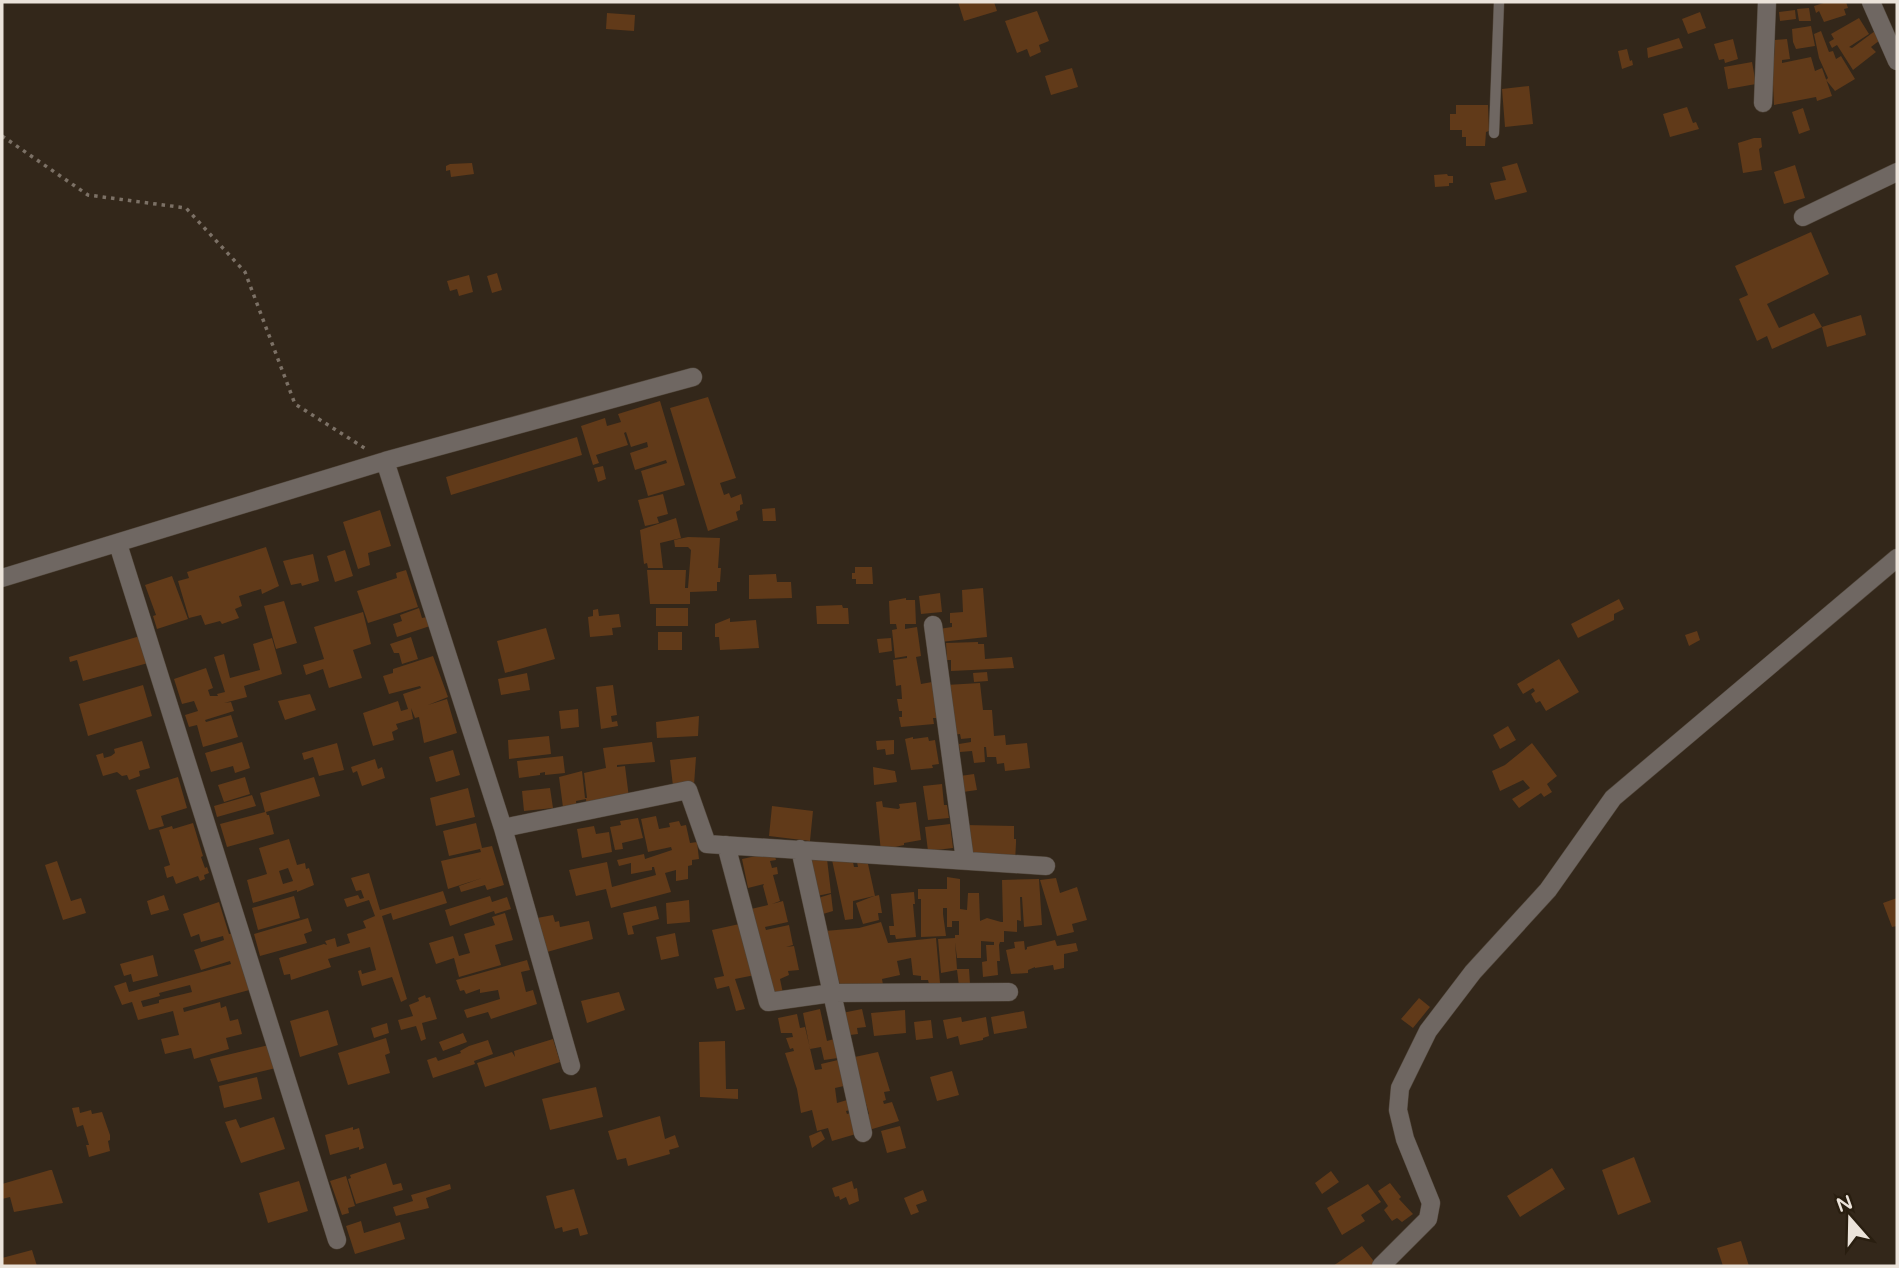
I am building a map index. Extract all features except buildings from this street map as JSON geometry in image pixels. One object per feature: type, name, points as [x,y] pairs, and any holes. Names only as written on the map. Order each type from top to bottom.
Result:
[{"type":"street","points":[[1763,103],[1767,2]]},
{"type":"street","points":[[1871,2],[1897,61]]},
{"type":"street","points":[[1803,217],[1897,172]]},
{"type":"street","points":[[2,578],[385,461],[693,377]]},
{"type":"street","points":[[385,461],[503,828],[571,1066]]},
{"type":"street","points":[[118,544],[337,1240]]},
{"type":"street","points":[[1381,1266],[1428,1219],[1431,1203],[1405,1139],[1398,1110],[1400,1088],[1428,1031],[1473,972],[1548,890],[1613,798],[1897,558]]},
{"type":"street","points":[[933,625],[965,860]]},
{"type":"street","points":[[503,828],[688,790],[707,844],[1046,866]]},
{"type":"street","points":[[726,845],[768,1002],[832,993],[1009,992]]},
{"type":"street","points":[[800,849],[863,1133]]},
{"type":"lane","points":[[1494,133],[1499,2]]},
{"type":"path","points":[[2,136],[88,195],[186,208],[245,271],[295,404],[385,461]]}]
